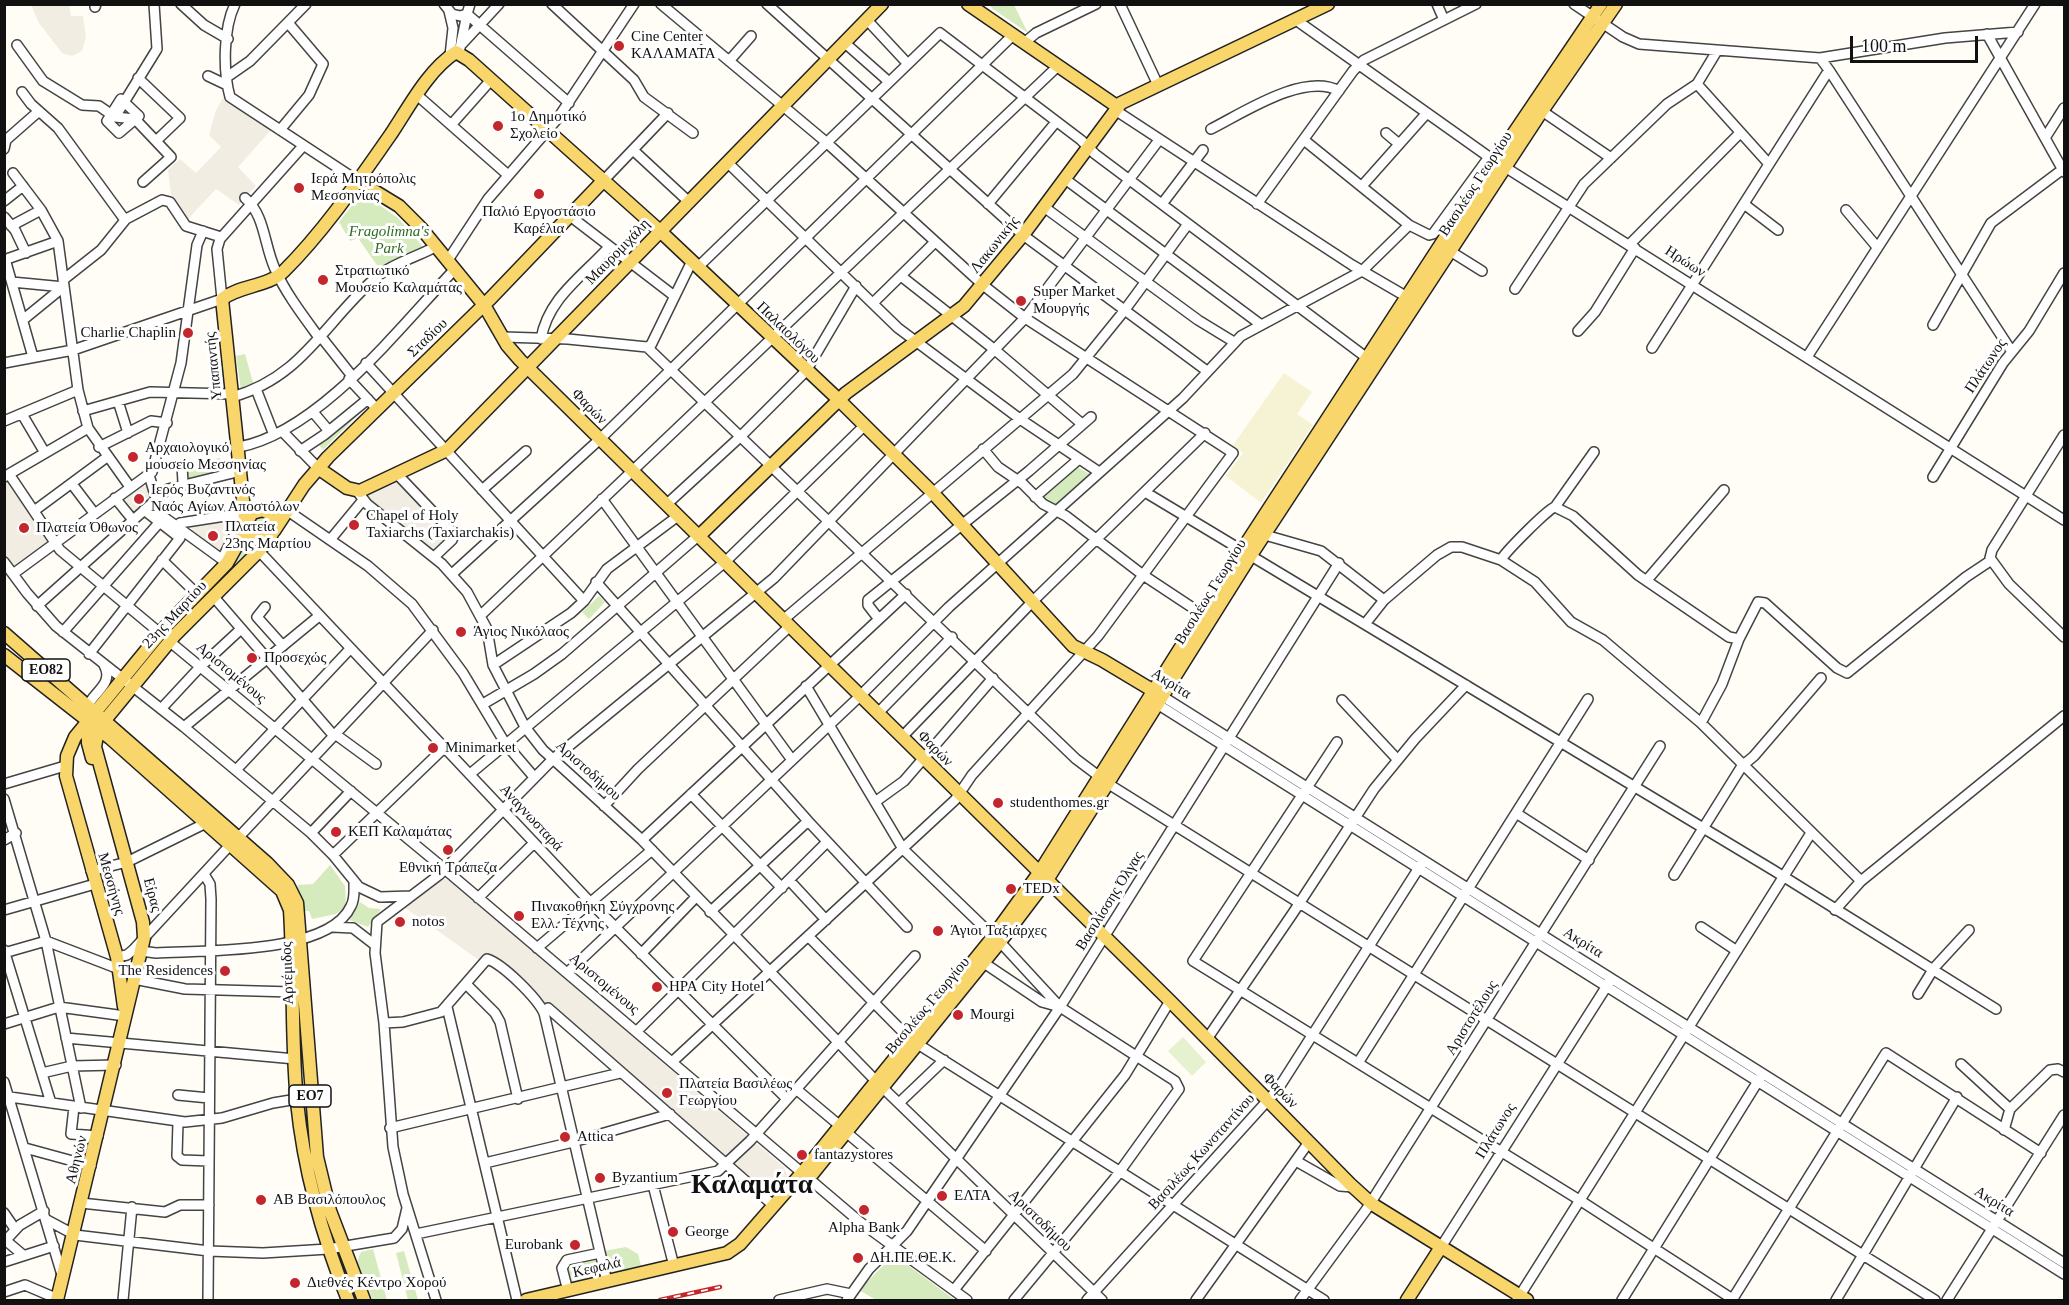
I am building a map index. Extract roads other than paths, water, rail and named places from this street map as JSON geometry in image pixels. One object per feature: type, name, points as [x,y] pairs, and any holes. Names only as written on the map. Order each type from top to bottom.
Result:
[{"type":"main road","name":"Μαυρομιχάλη","points":[[360,495],[447,450],[882,4]]},
{"type":"main road","name":"Λακωνικής","points":[[699,536],[839,400],[915,340],[952,316],[983,285],[1023,235],[1116,108],[1158,85],[1328,4]]},
{"type":"main road","name":"Βασιλέως Γεωργίου","points":[[1156,697],[1202,614],[1247,553],[1265,535],[1450,251],[1496,162],[1542,111],[1597,20],[1601,4]]},
{"type":"main road","name":"Βασιλέως Γεωργίου","points":[[773,1205],[805,1176],[912,1040],[996,939],[1043,876],[1407,297],[1496,162],[1597,20],[1616,4]]},
{"type":"main road","points":[[969,5],[1116,108]]},
{"type":"main road","points":[[222,299],[234,291],[278,276],[328,221],[417,96],[455,52]]},
{"type":"main road","name":"Παλαιολόγου","points":[[455,52],[491,80],[604,180],[839,400],[932,492],[1069,641],[1083,652]]},
{"type":"main road","name":"Σταδίου","points":[[288,511],[318,468],[372,403],[394,391],[484,304],[604,180]]},
{"type":"main road","name":"Φαρών","points":[[358,181],[399,206],[437,246],[484,304],[503,337],[528,368],[1170,1001],[1353,1187],[1371,1203],[1521,1299]]},
{"type":"main road","name":"Υπαπαντής","points":[[222,299],[246,526]]},
{"type":"main road","name":"Αριστοδήμου","points":[[318,468],[360,495]]},
{"type":"main road","points":[[243,492],[264,511],[274,519],[273,533],[267,538],[258,540],[251,537],[246,526],[252,513],[264,511],[280,514],[288,511]]},
{"type":"main road","name":"23ης Μαρτίου","points":[[165,637],[259,552],[288,511]]},
{"type":"main road","name":"23ης Μαρτίου","points":[[101,725],[128,684],[224,561],[246,526]]},
{"type":"main road","name":"Αρτέμιδος","points":[[5,634],[93,711],[101,725],[122,748],[206,823],[235,841]]},
{"type":"main road","name":"Ακρίτα","points":[[1083,652],[1102,660],[1156,697]]},
{"type":"main road","name":"Αρτέμιδος","points":[[4,655],[93,711]]},
{"type":"main road","name":"23ης Μαρτίου","points":[[93,711],[128,684]]},
{"type":"main road","points":[[93,711],[87,743],[94,757]]},
{"type":"main road","name":"Μεσσήνης","points":[[93,711],[68,752],[65,766],[91,871],[118,963],[125,1021]]},
{"type":"main road","name":"Αρτέμιδος","points":[[101,725],[235,841],[280,876],[293,893],[300,917],[292,992],[297,1099],[307,1169],[328,1249],[348,1300]]},
{"type":"main road","name":"Είρας","points":[[101,725],[94,757],[143,922],[144,938],[125,1021]]},
{"type":"main road","points":[[94,757],[111,747],[122,748]]},
{"type":"main road","points":[[68,752],[79,748],[94,757]]},
{"type":"main road","name":"Βασιλέως Γεωργίου","points":[[912,1040],[984,963],[996,939]]},
{"type":"main road","name":"Αρτέμιδος","points":[[296,942],[317,1157],[323,1189],[364,1300]]},
{"type":"main road","name":"Αθηνών","points":[[58,1300],[125,1021]]},
{"type":"main road","name":"Κεφαλά","points":[[526,1300],[732,1251],[773,1205]]},
{"type":"main road","name":"Πλάτωνος","points":[[1407,1300],[1441,1247]]},
{"type":"street","points":[[123,101],[139,116],[119,133],[107,121],[113,116],[157,49],[154,4]]},
{"type":"street","points":[[182,4],[204,25],[228,39]]},
{"type":"street","points":[[227,81],[289,24],[306,4]]},
{"type":"street","points":[[455,52],[478,24],[499,4]]},
{"type":"street","points":[[552,4],[634,80],[644,98],[693,133]]},
{"type":"street","points":[[239,447],[262,442],[313,412],[366,363],[452,265],[488,199],[569,103],[634,4]]},
{"type":"street","points":[[661,4],[826,142],[983,285],[1025,318],[1233,453],[1187,518],[1083,652],[972,775],[960,794],[826,920],[711,1023],[672,1062]]},
{"type":"street","points":[[1024,43],[1036,33],[1096,4]]},
{"type":"street","points":[[1120,4],[1158,85]]},
{"type":"street","points":[[1437,4],[1444,20]]},
{"type":"street","points":[[1257,204],[1359,66],[1375,52],[1476,4]]},
{"type":"street","points":[[1574,4],[1639,44],[1820,58],[1987,34],[2018,32]]},
{"type":"street","points":[[1807,357],[2035,4]]},
{"type":"street","points":[[231,6],[227,81],[229,99],[358,181]]},
{"type":"street","points":[[771,6],[1023,235],[1207,371]]},
{"type":"street","points":[[446,8],[460,16],[468,9]]},
{"type":"street","points":[[446,8],[453,28],[455,52]]},
{"type":"street","points":[[468,9],[478,24],[569,103]]},
{"type":"street","points":[[455,52],[468,9]]},
{"type":"street","points":[[867,20],[907,63]]},
{"type":"street","name":"Ηρώων","points":[[1296,20],[1496,162],[1568,205],[2025,496],[2064,518]]},
{"type":"street","points":[[280,130],[309,95],[323,64],[289,24]]},
{"type":"street","points":[[647,347],[651,345],[674,295],[695,264],[767,200],[937,33],[942,33],[1129,180],[1367,358]]},
{"type":"street","points":[[1933,325],[1995,218],[2063,170],[1987,34]]},
{"type":"street","points":[[452,574],[600,439],[1012,35]]},
{"type":"street","points":[[729,61],[751,36]]},
{"type":"street","points":[[845,43],[888,81]]},
{"type":"street","points":[[17,45],[43,81],[82,105],[99,106],[113,116],[135,120],[156,141],[168,163],[143,182]]},
{"type":"street","points":[[1515,289],[1568,205],[1584,184],[1667,104],[1697,84],[1717,51]]},
{"type":"street","points":[[1820,58],[2012,352]]},
{"type":"street","points":[[481,615],[1058,66]]},
{"type":"street","points":[[1652,348],[1828,70]]},
{"type":"street","points":[[208,76],[227,81]]},
{"type":"street","points":[[138,78],[180,118],[156,141]]},
{"type":"street","points":[[450,125],[491,80]]},
{"type":"street","points":[[1697,84],[1769,164]]},
{"type":"street","points":[[1211,129],[1297,88],[1320,85],[1339,91]]},
{"type":"street","points":[[22,92],[58,128],[125,220]]},
{"type":"street","points":[[417,96],[508,176]]},
{"type":"street","points":[[1116,108],[1159,140],[1257,204],[1407,297]]},
{"type":"street","points":[[2045,138],[2064,108]]},
{"type":"street","points":[[4,149],[6,140],[39,111]]},
{"type":"street","points":[[1542,111],[1611,158]]},
{"type":"street","name":"Σταδίου","points":[[604,180],[668,113]]},
{"type":"street","points":[[1362,186],[1426,114]]},
{"type":"street","points":[[988,204],[1056,122]]},
{"type":"street","points":[[1386,133],[1399,144]]},
{"type":"street","points":[[1578,331],[1595,312],[1632,246],[1740,133]]},
{"type":"street","points":[[436,1300],[407,1208],[390,1128],[384,1023],[375,945],[377,922],[414,896],[446,869],[553,759],[757,594],[1025,318],[1159,140]]},
{"type":"street","points":[[1304,140],[1423,234],[1433,234],[1496,162]]},
{"type":"street","points":[[24,319],[101,250],[125,220],[166,200],[184,224],[221,237],[248,200],[303,146]]},
{"type":"street","points":[[633,150],[688,201]]},
{"type":"street","points":[[1162,204],[1203,150]]},
{"type":"street","points":[[727,162],[873,303],[915,340],[1020,419],[1099,472]]},
{"type":"street","points":[[14,173],[41,210],[58,241],[78,390],[88,428],[99,447],[130,487]]},
{"type":"street","points":[[1065,179],[1260,324]]},
{"type":"street","points":[[4,201],[23,186]]},
{"type":"street","points":[[248,200],[258,212],[265,243],[278,276],[321,338],[372,403]]},
{"type":"street","points":[[1744,204],[1778,230]]},
{"type":"street","points":[[1044,207],[1145,282],[1234,342]]},
{"type":"street","points":[[11,226],[41,210]]},
{"type":"street","points":[[1846,210],[1877,247]]},
{"type":"street","points":[[570,216],[674,295]]},
{"type":"street","points":[[4,217],[26,253]]},
{"type":"street","points":[[604,806],[638,769],[862,553],[1049,394],[1087,358],[1188,224]]},
{"type":"street","points":[[567,973],[860,696],[934,621],[1169,411],[1234,342],[1260,324],[1362,271],[1409,225]]},
{"type":"street","points":[[176,533],[161,515],[155,500],[150,473],[176,392],[196,245],[203,231]]},
{"type":"street","name":"Υπαπαντής","points":[[221,237],[218,249],[222,299]]},
{"type":"street","points":[[33,357],[5,259],[58,241]]},
{"type":"street","points":[[873,303],[936,242]]},
{"type":"street","points":[[83,411],[150,392],[232,395],[256,389],[289,368],[321,338],[374,279],[437,246]]},
{"type":"street","points":[[541,339],[548,318],[569,284],[609,247]]},
{"type":"street","points":[[1450,251],[1482,271]]},
{"type":"street","name":"Πλάτωνος","points":[[1933,477],[2012,352],[2029,331],[2064,273]]},
{"type":"street","points":[[901,276],[1049,394],[1082,424]]},
{"type":"street","points":[[12,282],[63,285]]},
{"type":"street","points":[[666,504],[740,437],[806,371],[856,286]]},
{"type":"street","points":[[4,363],[73,350],[222,299]]},
{"type":"street","points":[[503,337],[647,347],[1076,759],[1103,780],[1935,1300]]},
{"type":"street","points":[[366,363],[584,601]]},
{"type":"street","points":[[256,389],[278,433],[318,468]]},
{"type":"street","points":[[4,421],[78,390]]},
{"type":"street","points":[[118,401],[128,433]]},
{"type":"street","name":"Σταδίου","points":[[300,451],[372,403]]},
{"type":"street","points":[[313,412],[329,431]]},
{"type":"street","points":[[22,414],[45,453]]},
{"type":"street","points":[[878,618],[867,602],[1091,417]]},
{"type":"street","points":[[99,447],[151,421],[167,423]]},
{"type":"street","points":[[470,774],[725,562],[865,425]]},
{"type":"street","points":[[7,476],[88,428]]},
{"type":"street","points":[[902,737],[1033,601],[1205,433]]},
{"type":"street","points":[[1701,723],[1722,684],[1739,639],[1756,605],[1761,601],[1837,668],[1847,673],[1958,583],[1990,561],[1992,550],[2064,435]]},
{"type":"street","points":[[983,449],[998,467],[1017,480],[1035,497],[1055,512],[1066,516],[1143,575],[1202,614]]},
{"type":"street","points":[[482,490],[526,451]]},
{"type":"street","points":[[1501,560],[1506,551],[1526,535],[1546,512],[1555,507],[1594,452]]},
{"type":"street","points":[[34,512],[107,458]]},
{"type":"street","points":[[1035,497],[1078,459]]},
{"type":"street","points":[[182,465],[183,483]]},
{"type":"street","points":[[37,606],[79,566],[168,489],[183,483],[241,471]]},
{"type":"street","points":[[13,574],[150,473]]},
{"type":"street","points":[[397,474],[454,534],[452,540],[434,557]]},
{"type":"street","name":"Αριστομένους","points":[[7,476],[55,542],[79,566],[446,869],[805,1176],[966,1300]]},
{"type":"street","points":[[72,484],[94,513]]},
{"type":"street","points":[[1647,580],[1724,490]]},
{"type":"street","points":[[1145,492],[1635,786],[1996,1009]]},
{"type":"street","points":[[330,540],[360,495]]},
{"type":"street","name":"Αριστοδήμου","points":[[360,495],[452,574],[481,615],[491,640],[493,665],[525,727],[553,759],[652,850],[837,1043],[1052,1254],[1090,1297],[1102,1300]]},
{"type":"street","points":[[115,498],[133,520]]},
{"type":"street","points":[[602,499],[792,760]]},
{"type":"street","points":[[1555,507],[1573,516],[1610,552],[1647,580],[1729,637],[1739,639]]},
{"type":"street","points":[[89,654],[162,560],[176,533],[180,522],[238,514],[236,532],[224,561],[176,533],[158,524],[144,510]]},
{"type":"street","points":[[288,511],[400,592],[433,630],[440,645],[457,664],[483,704],[505,743],[534,777]]},
{"type":"street","points":[[493,665],[550,629],[584,601],[607,569],[678,516]]},
{"type":"street","points":[[63,632],[158,524]]},
{"type":"street","points":[[1265,535],[1321,551],[1384,600]]},
{"type":"street","points":[[483,704],[562,654],[699,536]]},
{"type":"street","points":[[1365,624],[1384,600],[1437,555],[1451,547],[1462,547],[1501,560],[1534,582],[1571,622],[1604,640],[1701,723],[1861,881]]},
{"type":"street","name":"Αναγνωσταρά","points":[[259,552],[591,903],[787,1099]]},
{"type":"street","points":[[162,560],[197,594]]},
{"type":"street","points":[[1990,561],[2024,599],[2064,637]]},
{"type":"street","points":[[4,562],[37,606],[63,632],[184,727],[272,801],[333,855],[354,883],[377,896],[414,896]]},
{"type":"street","name":"Βασιλίσσης Όλγας","points":[[849,1297],[869,1269],[894,1246],[928,1202],[1060,1007],[1339,563]]},
{"type":"street","points":[[596,582],[707,704],[771,780],[907,927]]},
{"type":"street","points":[[642,840],[906,594]]},
{"type":"street","points":[[213,596],[334,735],[376,764]]},
{"type":"street","points":[[265,607],[257,617],[284,646]]},
{"type":"street","points":[[184,727],[319,616]]},
{"type":"street","points":[[161,709],[200,667],[242,629]]},
{"type":"street","points":[[51,1103],[5,952],[46,941],[118,963],[129,954],[433,630]]},
{"type":"street","points":[[878,714],[952,638]]},
{"type":"street","points":[[236,770],[350,649]]},
{"type":"street","points":[[93,711],[107,677],[104,665]]},
{"type":"street","points":[[875,802],[900,785],[993,678]]},
{"type":"street","points":[[1674,875],[1742,766],[1754,756],[1821,678]]},
{"type":"street","points":[[1207,1039],[1300,903],[1352,821],[1397,759],[1466,685]]},
{"type":"street","points":[[806,686],[903,849],[996,939],[1060,1007],[1175,1081],[1179,1089],[1177,1095],[1119,1172],[1014,1300]]},
{"type":"street","name":"Ακρίτα","points":[[1156,697],[1840,1127],[1994,1225],[2064,1274]]},
{"type":"street","points":[[1358,1064],[1588,699]]},
{"type":"street","points":[[1342,700],[1397,759]]},
{"type":"street","points":[[1835,910],[1861,881],[2064,716]]},
{"type":"street","points":[[1337,742],[1194,961],[1581,1201],[1733,1300],[1886,1053],[2041,1153]]},
{"type":"street","name":"Αριστοτέλους","points":[[1300,1300],[1371,1203],[1660,746]]},
{"type":"street","points":[[333,855],[445,747]]},
{"type":"street","points":[[4,784],[65,766]]},
{"type":"street","points":[[310,834],[351,791]]},
{"type":"street","points":[[691,794],[759,864],[826,920]]},
{"type":"street","points":[[4,799],[36,901],[72,1066],[77,1108],[72,1135],[98,1136]]},
{"type":"street","points":[[1516,813],[1589,860]]},
{"type":"street","points":[[710,912],[759,864],[808,821]]},
{"type":"street","points":[[91,871],[127,862],[206,823]]},
{"type":"street","points":[[4,840],[16,833]]},
{"type":"street","points":[[1521,1299],[1811,833]]},
{"type":"street","points":[[637,1031],[827,842]]},
{"type":"street","points":[[478,898],[534,843]]},
{"type":"street","points":[[537,948],[652,850]]},
{"type":"street","name":"Βασιλέως Κωνσταντίνου","points":[[1090,1297],[1268,1101],[1313,1035],[1421,864]]},
{"type":"street","points":[[204,874],[211,887],[208,1300]]},
{"type":"street","points":[[326,929],[351,908],[354,883]]},
{"type":"street","points":[[4,910],[95,884]]},
{"type":"street","points":[[641,954],[696,897]]},
{"type":"street","points":[[141,951],[211,950],[296,942],[326,929],[340,926],[353,928],[375,945]]},
{"type":"street","points":[[1701,927],[1737,951]]},
{"type":"street","points":[[1918,994],[1932,971],[1969,930]]},
{"type":"street","points":[[808,936],[912,1040],[1324,1300]]},
{"type":"street","points":[[416,1234],[718,1171],[756,1134],[915,956]]},
{"type":"street","points":[[384,1023],[411,1020],[439,1013],[447,1007],[487,959],[498,965],[539,1004],[544,1013],[607,1281]]},
{"type":"street","points":[[984,963],[1042,1002],[1060,1007]]},
{"type":"street","points":[[134,979],[179,988],[292,992]]},
{"type":"street","name":"Πλάτωνος","points":[[1441,1247],[1609,982]]},
{"type":"street","points":[[465,984],[495,1013],[500,1022],[518,1099]]},
{"type":"street","points":[[954,1290],[1137,1056],[1170,1001]]},
{"type":"street","points":[[4,1024],[59,1007],[125,1021]]},
{"type":"street","points":[[447,1007],[517,1300]]},
{"type":"street","points":[[548,1008],[773,1205]]},
{"type":"street","points":[[66,1038],[295,1059]]},
{"type":"street","points":[[899,1103],[944,1060]]},
{"type":"street","points":[[1961,1064],[2010,1110]]},
{"type":"street","points":[[42,1073],[72,1066],[116,1065]]},
{"type":"street","points":[[2004,1130],[2010,1110],[2050,1070],[2054,1068],[2064,1070]]},
{"type":"street","points":[[390,1128],[561,1089],[620,1073]]},
{"type":"street","points":[[1622,1300],[1761,1077]]},
{"type":"street","points":[[63,1280],[25,1148],[9,1115],[6,1089],[51,1103],[77,1108],[178,1122],[209,1120],[297,1099]]},
{"type":"street","points":[[796,1089],[986,1251]]},
{"type":"street","points":[[178,1095],[209,1098]]},
{"type":"street","points":[[1836,1300],[1957,1097]]},
{"type":"street","points":[[485,1163],[573,1142],[670,1114]]},
{"type":"street","points":[[1947,1300],[2064,1115]]},
{"type":"street","points":[[178,1122],[177,1156],[182,1160],[209,1161]]},
{"type":"street","points":[[1196,1300],[1309,1142]]},
{"type":"street","points":[[25,1148],[91,1166]]},
{"type":"street","points":[[1296,1161],[1340,1186],[1353,1187]]},
{"type":"street","points":[[653,1185],[674,1266]]},
{"type":"street","points":[[81,1203],[165,1212],[180,1206],[209,1205]]},
{"type":"street","points":[[123,1300],[132,1207]]},
{"type":"street","points":[[46,1215],[75,1235],[209,1251],[263,1253],[328,1249],[394,1238],[402,1229],[407,1208]]},
{"type":"street","points":[[4,1213],[15,1229]]},
{"type":"street","points":[[24,1255],[5,1240],[15,1229],[46,1215]]},
{"type":"street","name":"Ακρίτα","points":[[1994,1225],[2064,1263]]},
{"type":"street","points":[[4,1262],[54,1246]]},
{"type":"street","points":[[568,1291],[562,1268],[567,1260],[600,1252]]},
{"type":"street","points":[[4,1292],[24,1285],[58,1300]]},
{"type":"street","points":[[779,1300],[827,1289],[849,1297]]},
{"type":"railway","points":[[660,1300],[720,1287]]},
{"type":"place","name":"Cine Center ΚΑΛΑΜΑΤΑ","points":[[619,46]]},
{"type":"place","name":"1o Δημοτικό Σχολείο","points":[[498,126]]},
{"type":"place","name":"Ιερά Μητρόπολις Μεσσηνίας","points":[[299,188]]},
{"type":"place","name":"Παλιό Εργοστάσιο Καρέλια","points":[[539,194]]},
{"type":"place","name":"Στρατιωτικό Μουσείο Καλαμάτας","points":[[323,280]]},
{"type":"place","name":"Super Market Μουργής","points":[[1021,301]]},
{"type":"place","name":"Charlie Chaplin","points":[[188,333]]},
{"type":"place","name":"Αρχαιολογικό μουσείο Μεσσηνίας","points":[[133,457]]},
{"type":"place","name":"Ιερός Βυζαντινός Ναός Αγίων Αποστόλων","points":[[139,499]]},
{"type":"place","name":"Chapel of Holy Taxiarchs (Taxiarchakis)","points":[[354,525]]},
{"type":"place","name":"Πλατεία Όθωνος","points":[[24,528]]},
{"type":"place","name":"Πλατεία 23ης Μαρτίου","points":[[213,536]]},
{"type":"place","name":"Άγιος Νικόλαος","points":[[461,632]]},
{"type":"place","name":"Προσεχώς","points":[[252,658]]},
{"type":"place","name":"Minimarket","points":[[433,748]]},
{"type":"place","name":"studenthomes.gr","points":[[998,803]]},
{"type":"place","name":"ΚΕΠ Καλαμάτας","points":[[336,832]]},
{"type":"place","name":"Εθνική Τράπεζα","points":[[448,850]]},
{"type":"place","name":"TEDx","points":[[1011,889]]},
{"type":"place","name":"Πινακοθήκη Σύγχρονης Ελλ. Τέχνης","points":[[519,916]]},
{"type":"place","name":"notos","points":[[400,922]]},
{"type":"place","name":"Άγιοι Ταξιάρχες","points":[[938,931]]},
{"type":"place","name":"The Residences","points":[[225,971]]},
{"type":"place","name":"HPA City Hotel","points":[[657,987]]},
{"type":"place","name":"Mourgi","points":[[958,1015]]},
{"type":"place","name":"Πλατεία Βασιλέως Γεωργίου","points":[[667,1093]]},
{"type":"place","name":"Attica","points":[[565,1137]]},
{"type":"place","name":"fantazystores","points":[[802,1155]]},
{"type":"place","name":"Byzantium","points":[[600,1178]]},
{"type":"place","name":"ΕΛΤΑ","points":[[942,1196]]},
{"type":"place","name":"ΑΒ Βασιλόπουλος","points":[[261,1200]]},
{"type":"place","name":"Alpha Bank","points":[[864,1210]]},
{"type":"place","name":"George","points":[[673,1232]]},
{"type":"place","name":"Eurobank","points":[[575,1245]]},
{"type":"place","name":"ΔΗ.ΠΕ.ΘΕ.Κ.","points":[[858,1258]]},
{"type":"place","name":"Διεθνές Κέντρο Χορού","points":[[295,1283]]},
{"type":"district","name":"Καλαμάτα","points":[[752,1186]]},
{"type":"park label","name":"Fragolimna's Park","points":[[389,240]]}]
